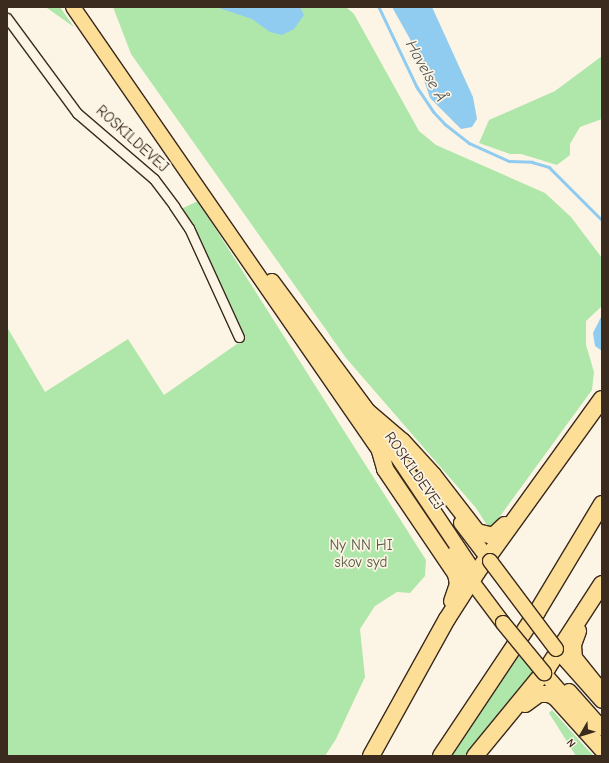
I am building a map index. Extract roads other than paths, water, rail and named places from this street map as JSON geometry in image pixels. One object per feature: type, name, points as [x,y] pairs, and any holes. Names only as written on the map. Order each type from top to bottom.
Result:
[{"type":"highway","points":[[371,756],[447,619],[473,578],[602,399]]},
{"type":"highway","points":[[368,412],[402,441],[433,475],[477,532],[488,537],[499,533],[545,472],[566,449]]},
{"type":"highway","points":[[380,451],[385,469],[451,563],[458,584],[454,596],[399,697],[386,729]]},
{"type":"highway","points":[[441,756],[537,612],[602,504]]},
{"type":"highway","points":[[476,756],[546,670],[602,584]]},
{"type":"highway","points":[[602,590],[581,626],[572,651],[579,665],[602,693]]},
{"type":"highway","points":[[476,756],[533,696],[544,693],[555,697],[602,750]]},
{"type":"main road","name":"ROSKILDEVEJ","points":[[73,7],[214,208],[294,331],[380,451],[473,578],[602,740]]},
{"type":"main road","name":"ROSKILDEVEJ","points":[[214,208],[278,288],[368,412],[473,578]]},
{"type":"main road","name":"ROSKILDEVEJ","points":[[368,412],[439,492],[558,650],[602,701]]},
{"type":"main road","name":"ROSKILDEVEJ","points":[[546,670],[602,728]]},
{"type":"street","name":"ROSKILDEVEJ","points":[[7,18],[78,113],[154,179],[174,206],[189,228],[239,337]]},
{"type":"water","points":[[216,7],[300,7],[304,15],[294,29],[282,35],[270,32],[252,19]]},
{"type":"water","points":[[392,7],[432,7],[473,97],[477,119],[472,127],[461,129],[430,98],[410,39]]},
{"type":"water","points":[[602,315],[602,351],[595,346],[593,333]]},
{"type":"waterway","name":"Havelse Å","points":[[379,7],[417,87],[433,111],[445,124],[469,143],[509,161],[532,162],[549,167],[602,220]]},
{"type":"park label","name":"Ny NN HI skov syd","points":[[361,554]]}]
